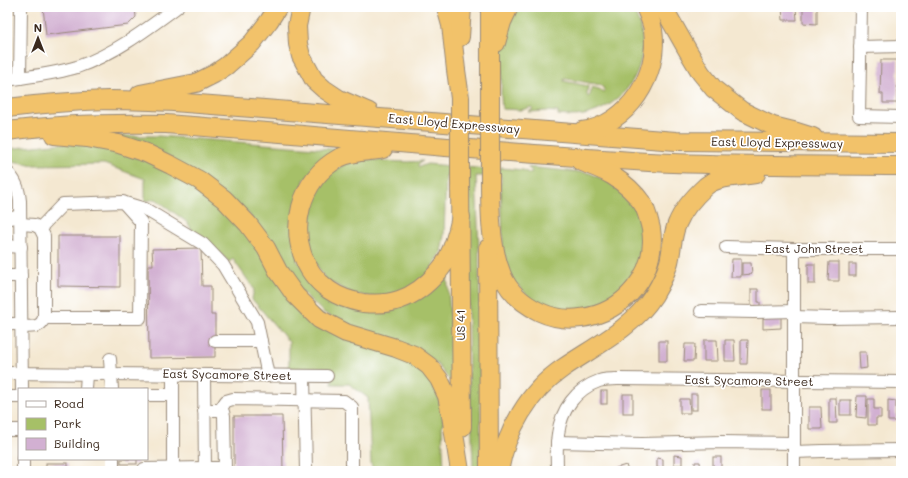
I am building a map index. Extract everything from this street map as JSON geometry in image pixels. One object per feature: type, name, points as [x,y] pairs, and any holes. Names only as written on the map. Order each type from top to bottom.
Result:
[{"type":"highway","points":[[109,100],[196,83],[214,74],[226,66],[252,43],[278,7]]},
{"type":"highway","points":[[301,7],[297,26],[298,44],[301,56],[314,80],[339,99],[383,118]]},
{"type":"highway","points":[[446,7],[451,26],[460,98]]},
{"type":"highway","name":"US 41","points":[[461,471],[460,30],[462,7]]},
{"type":"highway","points":[[490,7],[490,213],[494,246],[502,275],[512,292],[519,299],[542,313],[565,319],[598,315],[625,299],[634,290],[643,276],[649,260],[652,235],[643,204],[623,184],[613,176],[569,156]]},
{"type":"highway","points":[[490,76],[502,22],[509,7]]},
{"type":"highway","points":[[567,133],[588,131],[600,127],[623,113],[639,93],[646,81],[654,48],[653,29],[644,7]]},
{"type":"highway","points":[[664,7],[688,51],[714,89],[742,111],[773,126],[833,143]]},
{"type":"highway","name":"East Lloyd Expressway","points":[[7,108],[109,100],[173,102],[676,142],[901,144]]},
{"type":"highway","name":"East Lloyd Expressway","points":[[7,132],[47,127],[92,124],[166,124],[569,156],[688,163],[901,166]]},
{"type":"highway","points":[[7,132],[86,138],[119,144],[146,153],[199,180],[224,199],[248,224],[266,248],[278,271],[295,295],[319,319],[346,333],[396,348],[414,356],[429,366],[439,379],[447,396],[461,471]]},
{"type":"highway","points":[[403,143],[378,151],[370,151],[340,157],[322,169],[311,183],[304,197],[298,227],[299,239],[305,264],[312,275],[330,291],[354,301],[369,304],[384,304],[398,301],[420,289],[432,279],[448,259],[457,235],[461,217]]},
{"type":"highway","points":[[499,471],[506,445],[515,424],[527,403],[540,387],[561,369],[630,323],[654,295],[668,263],[677,224],[687,206],[697,195],[708,184],[722,179],[755,175],[795,165]]},
{"type":"highway","points":[[489,471],[488,238],[490,179]]},
{"type":"street","points":[[20,78],[21,7]]},
{"type":"street","points":[[7,80],[62,71],[98,58],[115,50],[134,38],[177,7]]},
{"type":"street","points":[[861,7],[859,116],[901,117]]},
{"type":"street","points":[[860,47],[901,46]]},
{"type":"street","points":[[7,172],[13,178],[19,193],[22,388]]},
{"type":"street","points":[[40,228],[63,204],[123,202],[145,209],[203,244],[223,265],[258,322],[268,376]]},
{"type":"street","points":[[44,318],[140,318],[141,222],[123,202]]},
{"type":"street","points":[[7,219],[20,220],[34,225],[40,228],[44,236],[44,318],[42,323],[38,326],[7,324]]},
{"type":"street","points":[[7,246],[21,247]]},
{"type":"street","name":"East John Street","points":[[726,248],[901,249]]},
{"type":"street","points":[[794,249],[794,471]]},
{"type":"street","points":[[7,276],[21,276]]},
{"type":"street","points":[[701,311],[794,314],[828,318],[901,317]]},
{"type":"street","points":[[215,341],[261,341]]},
{"type":"street","points":[[110,358],[112,388]]},
{"type":"street","name":"East Sycamore Street","points":[[7,373],[327,376]]},
{"type":"street","points":[[86,374],[86,388]]},
{"type":"street","points":[[173,375],[173,470]]},
{"type":"street","points":[[204,375],[205,469]]},
{"type":"street","points":[[304,376],[306,471]]},
{"type":"street","name":"East Sycamore Street","points":[[557,442],[559,427],[565,410],[584,388],[597,382],[607,380],[901,382]]},
{"type":"street","points":[[148,396],[173,395]]},
{"type":"street","points":[[7,398],[18,397]]},
{"type":"street","points":[[220,410],[226,401],[233,399],[344,401],[352,407],[352,471]]},
{"type":"street","points":[[204,410],[220,410]]},
{"type":"street","points":[[144,466],[173,470],[225,470],[224,416],[223,412],[220,410]]},
{"type":"street","points":[[7,430],[18,430]]},
{"type":"street","points":[[557,471],[557,442],[642,444],[722,442],[822,450],[901,450]]},
{"type":"street","points":[[23,460],[23,471]]},
{"type":"street","points":[[113,460],[113,471]]},
{"type":"green space","points":[[512,7],[631,7],[641,28],[642,36],[640,61],[637,73],[631,84],[614,102],[603,108],[579,116],[558,115],[558,112],[546,111],[528,112],[533,109],[532,107],[521,110],[502,109],[501,45]],"holes":[[[564,79],[601,85],[605,91],[604,92],[592,87],[588,97],[588,86],[564,81]]]},
{"type":"green space","points":[[118,136],[158,136],[342,150],[304,180],[297,261],[353,309],[447,274],[451,329],[451,382],[437,364],[358,332],[323,312],[300,290],[248,213]]},
{"type":"green space","points":[[63,143],[104,147],[151,162],[185,180],[217,205],[240,227],[259,250],[287,296],[401,357],[427,375],[437,388],[444,424],[442,426],[444,471],[374,471],[371,464],[368,398],[349,384],[332,384],[332,371],[293,371],[293,368],[288,368],[289,342],[252,299],[254,289],[233,259],[229,262],[210,244],[193,232],[188,223],[156,199],[145,201],[145,179],[104,164],[34,165],[7,160],[7,149]]},
{"type":"green space","points":[[366,159],[401,162],[423,161],[418,164],[419,167],[427,164],[501,170],[501,168],[523,170],[530,174],[532,171],[527,167],[589,173],[614,184],[634,206],[641,222],[643,231],[643,252],[633,279],[611,301],[568,313],[535,302],[513,281],[503,250],[501,176],[476,176],[479,251],[481,471],[473,471],[469,383],[466,177],[446,175],[444,235],[441,253],[428,274],[412,288],[381,298],[353,294],[325,279],[309,252],[305,219],[319,185],[331,172],[347,163]]},
{"type":"building","points":[[43,7],[135,7],[136,17],[128,25],[46,35]]},
{"type":"building","points":[[782,7],[796,7],[797,20],[783,20]]},
{"type":"building","points":[[803,7],[817,7],[817,24],[803,23]]},
{"type":"building","points":[[881,60],[898,60],[897,103],[883,103],[883,94],[880,94]]},
{"type":"building","points":[[58,236],[120,236],[120,287],[58,286]]},
{"type":"building","points":[[201,248],[202,286],[211,286],[211,315],[215,315],[215,357],[149,358],[148,265],[153,265],[152,249]]},
{"type":"building","points":[[732,259],[741,259],[741,277],[731,277]]},
{"type":"building","points":[[829,262],[839,262],[839,281],[828,281]]},
{"type":"building","points":[[742,263],[751,263],[752,274],[742,275]]},
{"type":"building","points":[[808,264],[815,264],[815,284],[808,284]]},
{"type":"building","points":[[849,264],[856,264],[856,276],[849,276]]},
{"type":"building","points":[[751,289],[758,289],[758,302],[760,302],[760,307],[751,307]]},
{"type":"building","points":[[781,314],[781,328],[763,329],[763,315]]},
{"type":"building","points":[[704,340],[717,340],[718,361],[704,361]]},
{"type":"building","points":[[725,340],[734,340],[735,361],[725,361]]},
{"type":"building","points":[[741,340],[748,340],[747,364],[741,364]]},
{"type":"building","points":[[659,341],[667,341],[667,361],[659,361]]},
{"type":"building","points":[[685,344],[695,344],[694,361],[684,361]]},
{"type":"building","points":[[859,352],[866,352],[867,368],[860,369]]},
{"type":"building","points":[[762,390],[771,390],[771,409],[762,409]]},
{"type":"building","points":[[601,391],[607,391],[607,404],[601,404]]},
{"type":"building","points":[[623,394],[633,394],[633,413],[623,413]]},
{"type":"building","points":[[691,394],[697,394],[697,410],[691,410]]},
{"type":"building","points":[[857,396],[867,396],[866,418],[856,417]]},
{"type":"building","points":[[829,398],[836,398],[837,423],[829,423]]},
{"type":"building","points":[[680,399],[689,399],[690,413],[680,413]]},
{"type":"building","points":[[868,399],[874,399],[874,409],[881,409],[881,418],[876,418],[876,425],[868,425]]},
{"type":"building","points":[[840,400],[851,400],[851,415],[840,415]]},
{"type":"building","points":[[888,400],[896,401],[896,421],[888,421]]},
{"type":"building","points":[[809,407],[821,407],[822,429],[809,429]]},
{"type":"building","points":[[234,416],[282,416],[283,471],[234,471]]},
{"type":"building","points":[[674,455],[682,456],[682,465],[674,465]]},
{"type":"building","points":[[713,457],[721,457],[721,471],[713,471]]},
{"type":"building","points":[[657,458],[663,459],[663,468],[657,468]]},
{"type":"building","points":[[121,460],[137,460],[137,464],[121,464]]},
{"type":"building","points":[[695,462],[700,462],[701,471],[695,471]]},
{"type":"building","points":[[46,463],[68,463],[68,471],[46,471]]},
{"type":"building","points":[[626,465],[628,471],[617,471],[616,468]]}]
